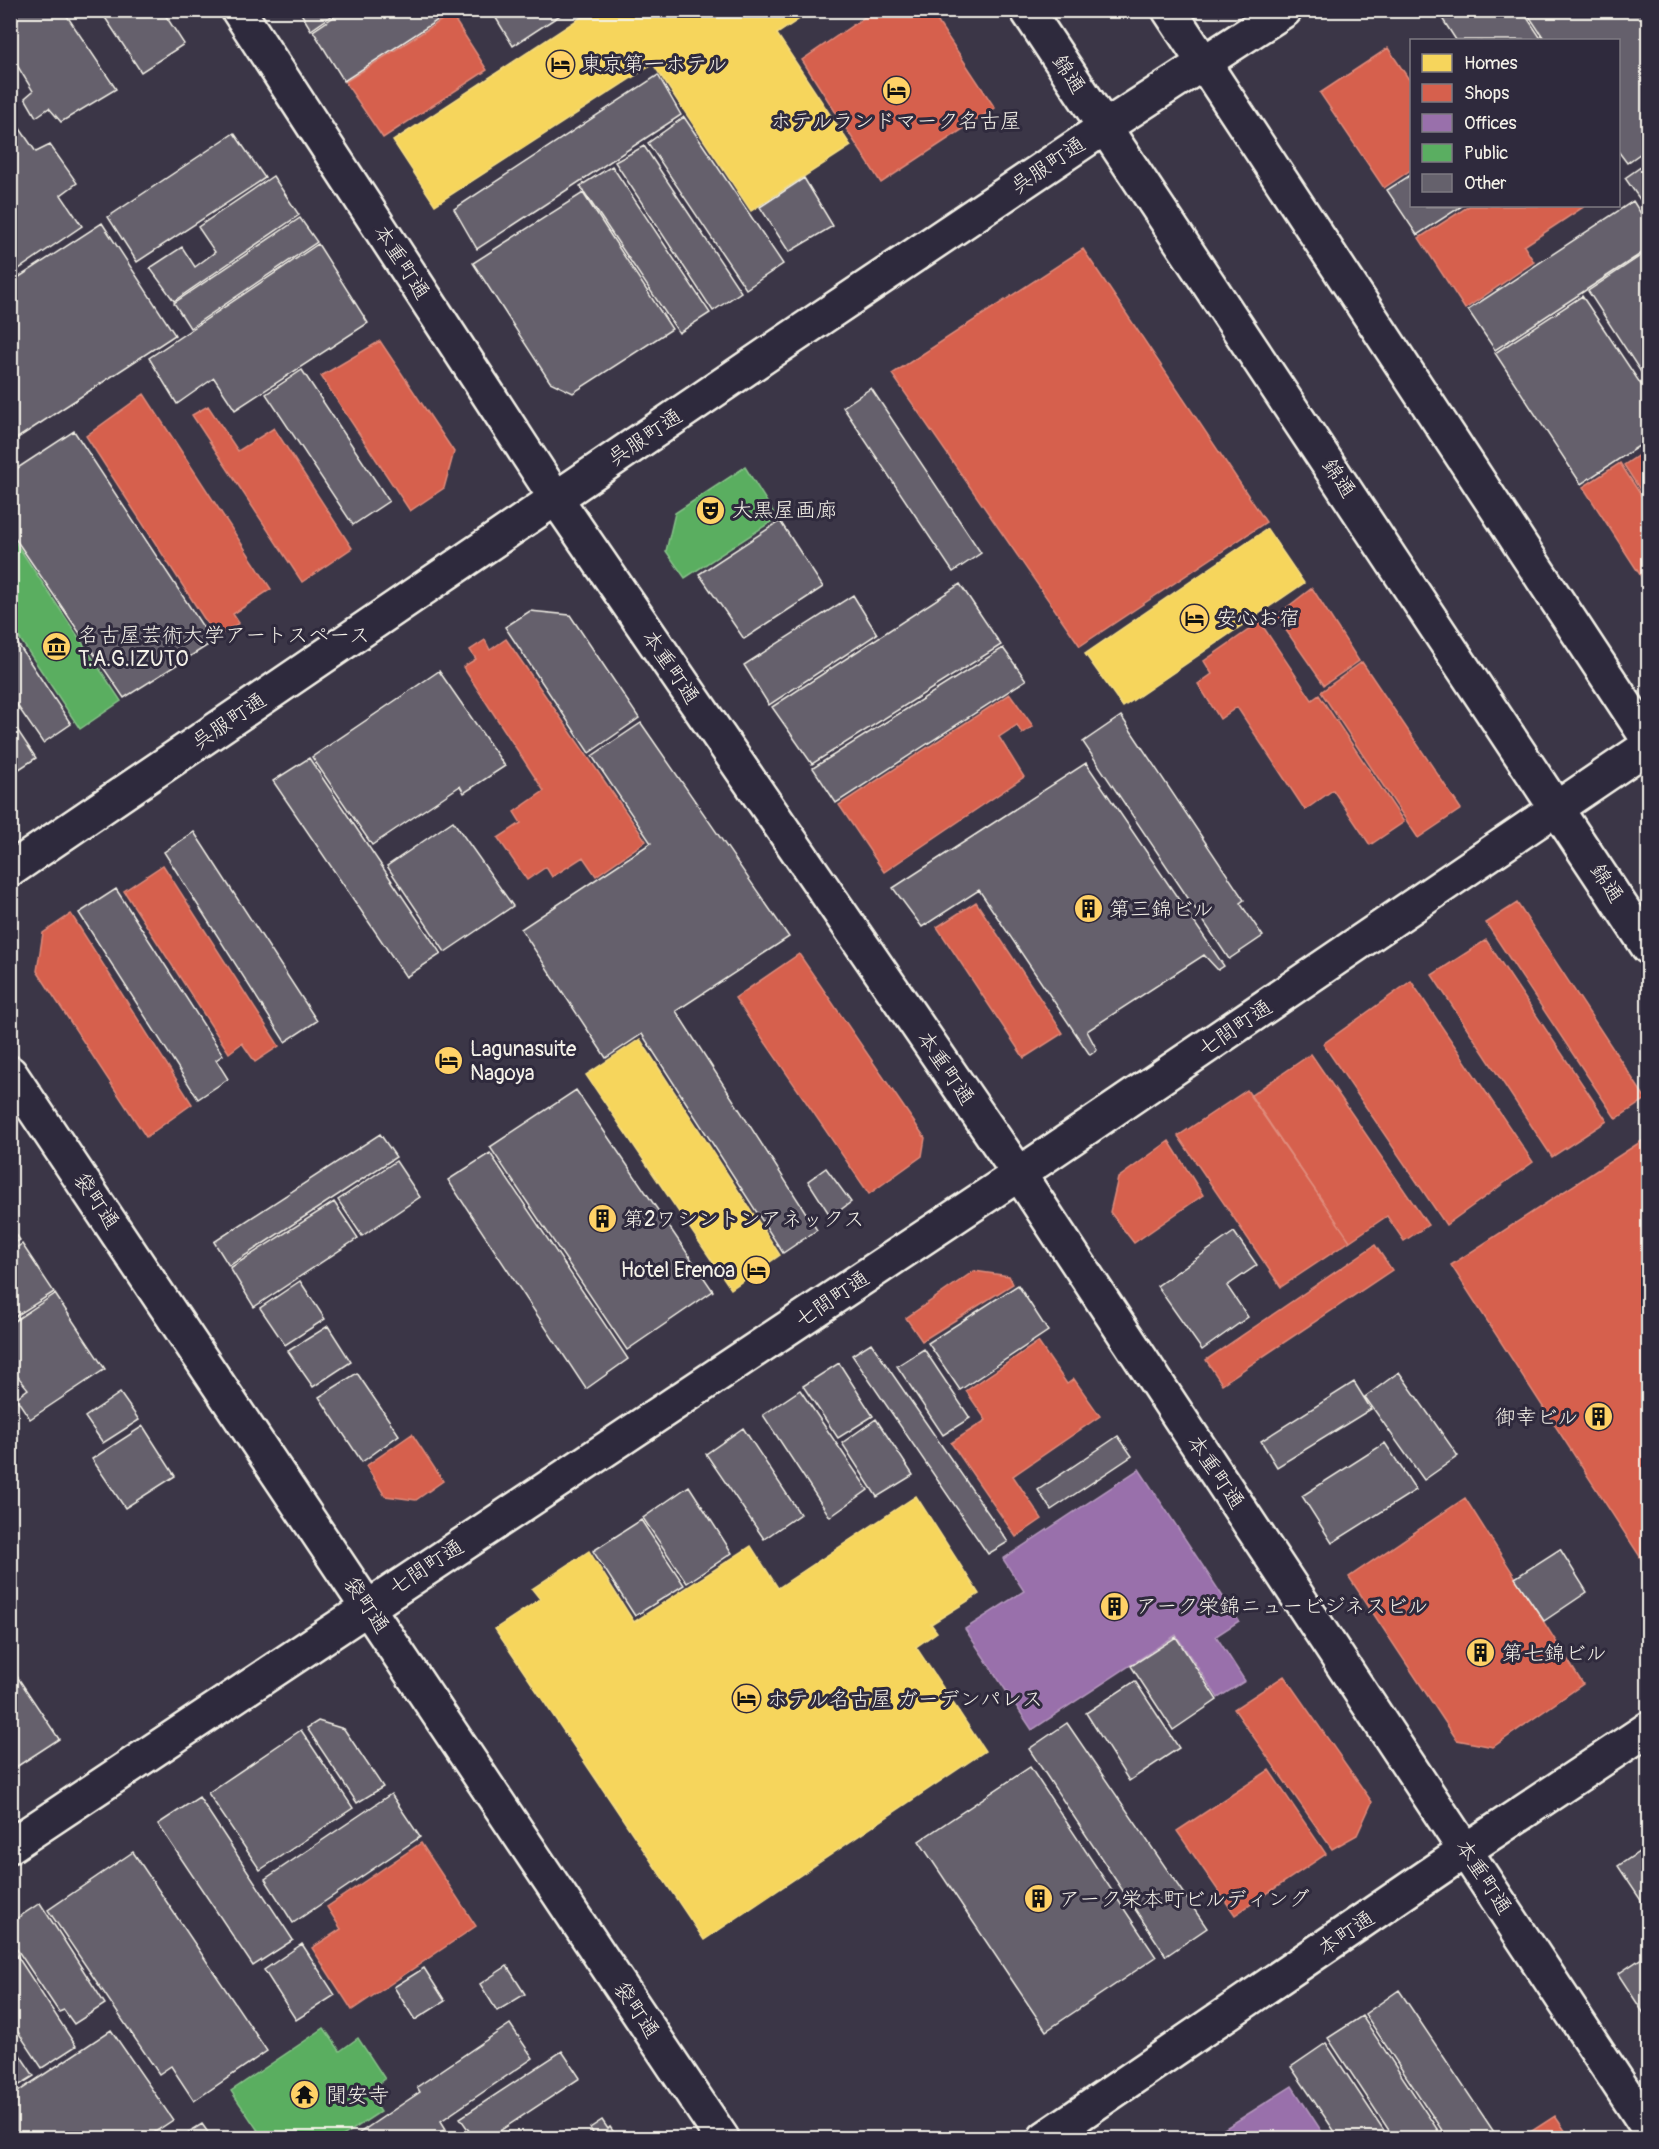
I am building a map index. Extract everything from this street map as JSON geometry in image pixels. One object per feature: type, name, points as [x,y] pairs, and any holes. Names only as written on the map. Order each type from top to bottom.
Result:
[{"type":"street","name":"本重町通","points":[[238,10],[555,497],[1019,1174],[1648,2128]]},
{"type":"street","name":"錦通","points":[[1027,10],[1648,947]]},
{"type":"street","points":[[1169,10],[1648,739]]},
{"type":"street","name":"呉服町通","points":[[10,870],[555,497],[1105,127],[1285,10]]},
{"type":"street","name":"七間町通","points":[[10,1845],[1019,1174],[1648,746]]},
{"type":"street","name":"袋町通","points":[[10,1073],[722,2139]]},
{"type":"street","name":"本町通","points":[[1045,2139],[1466,1850],[1648,1730]]},
{"type":"building: Homes","points":[[592,10],[813,10],[777,34],[851,146],[751,211],[653,64],[435,205],[393,141]]},
{"type":"building: Homes","name":"安心お宿","points":[[1267,529],[1304,583],[1123,707],[1085,654]]},
{"type":"building: Homes","points":[[640,1039],[780,1255],[731,1289],[586,1075]]},
{"type":"building: Homes","name":"ホテル名古屋 ガーデンパレス","points":[[916,1496],[979,1594],[931,1624],[937,1632],[916,1647],[985,1751],[704,1940],[495,1629],[540,1599],[532,1589],[589,1551],[634,1622],[751,1546],[778,1588]]},
{"type":"building: Shops","points":[[875,10],[930,10],[995,108],[881,183],[802,60]]},
{"type":"building: Shops","points":[[451,14],[487,70],[383,138],[345,82]]},
{"type":"building: Shops","points":[[1388,48],[1410,81],[1410,170],[1384,188],[1320,93]]},
{"type":"building: Shops","points":[[1467,207],[1583,207],[1524,246],[1534,262],[1465,309],[1419,238]]},
{"type":"building: Shops","points":[[1083,249],[1266,522],[1080,646],[892,374]]},
{"type":"building: Shops","points":[[380,341],[454,452],[444,488],[410,511],[321,376]]},
{"type":"building: Shops","points":[[144,394],[271,589],[233,614],[239,623],[216,637],[86,436]]},
{"type":"building: Shops","points":[[208,406],[238,451],[274,428],[352,548],[302,582],[192,415]]},
{"type":"building: Shops","points":[[1648,449],[1648,502],[1624,465]]},
{"type":"building: Shops","points":[[1620,463],[1648,506],[1648,587],[1583,487]]},
{"type":"building: Shops","points":[[1312,588],[1359,661],[1324,685],[1276,616]]},
{"type":"building: Shops","points":[[1260,622],[1312,700],[1319,695],[1404,822],[1370,845],[1333,790],[1305,810],[1237,707],[1220,719],[1198,684],[1212,674],[1204,661]]},
{"type":"building: Shops","points":[[506,639],[646,841],[596,876],[583,857],[552,877],[546,867],[527,880],[498,838],[521,823],[514,812],[544,791],[463,667],[476,659],[470,650],[485,640],[490,650]]},
{"type":"building: Shops","points":[[1362,662],[1461,809],[1418,838],[1321,692]]},
{"type":"building: Shops","points":[[1010,694],[1033,726],[1022,734],[1017,725],[999,737],[1024,777],[884,872],[839,805]]},
{"type":"building: Shops","points":[[163,865],[279,1046],[255,1062],[242,1043],[229,1053],[124,891]]},
{"type":"building: Shops","points":[[976,902],[1063,1033],[1024,1058],[937,927]]},
{"type":"building: Shops","points":[[1517,903],[1646,1099],[1616,1119],[1486,923]]},
{"type":"building: Shops","points":[[71,914],[192,1104],[146,1137],[37,971],[43,933]]},
{"type":"building: Shops","points":[[1486,940],[1607,1121],[1552,1157],[1432,975]]},
{"type":"building: Shops","points":[[799,954],[925,1138],[922,1156],[869,1194],[735,998]]},
{"type":"building: Shops","points":[[1411,981],[1533,1162],[1446,1225],[1323,1044]]},
{"type":"building: Shops","points":[[1311,1054],[1428,1225],[1404,1241],[1387,1216],[1350,1241],[1250,1096]]},
{"type":"building: Shops","points":[[1247,1090],[1350,1241],[1281,1287],[1178,1136]]},
{"type":"building: Shops","name":"御幸ビル","points":[[1648,1137],[1648,1569],[1451,1265]]},
{"type":"building: Shops","points":[[1169,1141],[1203,1195],[1134,1243],[1110,1212],[1118,1178]]},
{"type":"building: Shops","points":[[1375,1245],[1392,1270],[1222,1384],[1206,1360]]},
{"type":"building: Shops","points":[[974,1271],[1009,1276],[1013,1284],[922,1341],[906,1318]]},
{"type":"building: Shops","points":[[1038,1342],[1067,1384],[1074,1379],[1100,1416],[1013,1476],[1042,1519],[1016,1537],[951,1443],[986,1420],[966,1391]]},
{"type":"building: Shops","points":[[412,1434],[443,1481],[416,1500],[385,1496],[366,1466]]},
{"type":"building: Shops","name":"第七錦ビル","points":[[1465,1498],[1583,1684],[1493,1747],[1457,1740],[1349,1577]]},
{"type":"building: Shops","points":[[1284,1676],[1372,1802],[1357,1835],[1332,1849],[1234,1709]]},
{"type":"building: Shops","points":[[1269,1770],[1326,1854],[1235,1915],[1177,1831]]},
{"type":"building: Shops","points":[[421,1843],[476,1926],[352,2010],[312,1948],[341,1929],[327,1907]]},
{"type":"building: Shops","points":[[1555,2116],[1570,2138],[1521,2138]]},
{"type":"building: Offices","name":"アーク栄錦ニュービジネスビル","points":[[1139,1469],[1239,1621],[1216,1636],[1245,1681],[1218,1698],[1176,1635],[1032,1730],[965,1629],[1024,1591],[1003,1559]]},
{"type":"building: Offices","points":[[1292,2086],[1326,2138],[1210,2138]]},
{"type":"building: Public","points":[[745,467],[777,518],[685,578],[666,551],[675,513]]},
{"type":"building: Public","points":[[10,534],[121,701],[80,729],[10,624]]},
{"type":"building: Public","points":[[324,2028],[340,2051],[358,2038],[385,2079],[367,2092],[380,2112],[340,2138],[263,2138],[231,2091]]},
{"type":"building: Other","points":[[10,10],[63,10],[116,89],[61,122],[49,108],[36,117],[25,98],[33,91],[10,54]]},
{"type":"building: Other","points":[[100,10],[162,10],[184,44],[141,72]]},
{"type":"building: Other","points":[[299,10],[340,10],[311,30]]},
{"type":"building: Other","points":[[344,10],[440,10],[444,16],[344,81],[313,31]]},
{"type":"building: Other","points":[[491,10],[568,10],[513,46]]},
{"type":"building: Other","points":[[1440,10],[1522,10],[1541,39],[1455,39],[1438,12]]},
{"type":"building: Other","points":[[1525,10],[1648,10],[1648,148],[1627,163],[1620,154],[1620,39],[1544,39]]},
{"type":"building: Other","points":[[658,75],[681,115],[477,249],[454,209]]},
{"type":"building: Other","points":[[10,114],[36,152],[50,145],[77,183],[61,195],[82,226],[10,275]]},
{"type":"building: Other","points":[[684,117],[783,264],[746,289],[648,143]]},
{"type":"building: Other","points":[[234,133],[265,178],[137,262],[108,217]]},
{"type":"building: Other","points":[[644,146],[741,292],[713,311],[615,162]]},
{"type":"building: Other","points":[[1648,162],[1648,211],[1625,178]]},
{"type":"building: Other","points":[[612,166],[710,313],[679,333],[580,186]]},
{"type":"building: Other","points":[[1410,175],[1410,207],[1460,207],[1417,235],[1387,190]]},
{"type":"building: Other","points":[[273,176],[299,215],[174,301],[150,268],[182,247],[195,267],[215,252],[198,227]]},
{"type":"building: Other","points":[[804,178],[833,226],[789,252],[760,207]]},
{"type":"building: Other","points":[[583,193],[672,329],[573,393],[550,382],[473,263]]},
{"type":"building: Other","points":[[1633,201],[1648,225],[1648,249],[1495,350],[1468,310]]},
{"type":"building: Other","points":[[300,218],[317,242],[190,328],[174,303]]},
{"type":"building: Other","points":[[102,223],[175,335],[10,443],[10,283]]},
{"type":"building: Other","points":[[318,244],[368,323],[235,410],[214,378],[177,404],[149,358]]},
{"type":"building: Other","points":[[1648,251],[1648,383],[1588,291]]},
{"type":"building: Other","points":[[1582,296],[1648,395],[1648,440],[1581,484],[1495,353]]},
{"type":"building: Other","points":[[302,370],[389,501],[353,525],[266,394]]},
{"type":"building: Other","points":[[871,388],[981,553],[953,572],[843,407]]},
{"type":"building: Other","points":[[74,431],[213,642],[124,698],[10,531],[10,473]]},
{"type":"building: Other","points":[[780,521],[823,587],[744,639],[699,574]]},
{"type":"building: Other","points":[[960,584],[1001,645],[812,764],[772,707]]},
{"type":"building: Other","points":[[853,595],[877,634],[769,705],[744,665]]},
{"type":"building: Other","points":[[530,611],[570,615],[639,718],[589,753],[505,627]]},
{"type":"building: Other","points":[[10,632],[71,724],[43,743],[10,695]]},
{"type":"building: Other","points":[[1003,648],[1026,680],[836,803],[813,768]]},
{"type":"building: Other","points":[[439,671],[505,766],[464,793],[460,786],[372,845],[312,757]]},
{"type":"building: Other","points":[[1121,716],[1244,900],[1240,903],[1263,936],[1229,959],[1083,742]]},
{"type":"building: Other","points":[[10,719],[36,758],[10,775]]},
{"type":"building: Other","points":[[641,723],[789,937],[676,1011],[817,1230],[783,1253],[642,1034],[606,1058],[521,929],[651,843],[592,756]]},
{"type":"building: Other","points":[[309,758],[441,954],[406,977],[273,781]]},
{"type":"building: Other","name":"第三錦ビル","points":[[1086,763],[1224,966],[1218,970],[1204,955],[1087,1031],[1097,1050],[1090,1055],[979,890],[922,927],[893,888]]},
{"type":"building: Other","points":[[453,821],[513,906],[445,952],[387,866]]},
{"type":"building: Other","points":[[194,832],[317,1021],[285,1042],[164,852]]},
{"type":"building: Other","points":[[116,889],[223,1055],[216,1060],[228,1079],[198,1099],[79,913]]},
{"type":"building: Other","name":"第2ワシントンアネックス","points":[[576,1090],[713,1291],[627,1350],[490,1147]]},
{"type":"building: Other","points":[[380,1134],[396,1157],[229,1266],[214,1242]]},
{"type":"building: Other","points":[[490,1153],[628,1359],[586,1389],[448,1180]]},
{"type":"building: Other","points":[[396,1161],[420,1197],[362,1236],[338,1200]]},
{"type":"building: Other","points":[[826,1168],[851,1202],[831,1217],[808,1181]]},
{"type":"building: Other","points":[[334,1202],[358,1238],[254,1307],[230,1268]]},
{"type":"building: Other","points":[[10,1226],[20,1240],[10,1246]]},
{"type":"building: Other","points":[[1234,1232],[1257,1265],[1227,1286],[1248,1317],[1202,1350],[1157,1286]]},
{"type":"building: Other","points":[[22,1244],[54,1292],[10,1320],[10,1252]]},
{"type":"building: Other","points":[[300,1281],[325,1319],[285,1345],[260,1308]]},
{"type":"building: Other","points":[[1018,1285],[1048,1331],[960,1390],[928,1343]]},
{"type":"building: Other","points":[[55,1294],[105,1369],[30,1419],[16,1398],[28,1389],[10,1367],[10,1324]]},
{"type":"building: Other","points":[[328,1326],[351,1362],[313,1387],[288,1351]]},
{"type":"building: Other","points":[[871,1343],[1008,1542],[988,1554],[852,1355]]},
{"type":"building: Other","points":[[924,1349],[970,1418],[943,1435],[897,1366]]},
{"type":"building: Other","points":[[839,1363],[873,1416],[838,1438],[803,1386]]},
{"type":"building: Other","points":[[1399,1372],[1458,1456],[1424,1480],[1365,1397]]},
{"type":"building: Other","points":[[357,1373],[399,1435],[362,1462],[319,1397]]},
{"type":"building: Other","points":[[1354,1382],[1371,1409],[1277,1467],[1261,1441]]},
{"type":"building: Other","points":[[800,1390],[868,1490],[830,1517],[763,1415]]},
{"type":"building: Other","points":[[120,1393],[139,1420],[103,1443],[85,1417]]},
{"type":"building: Other","points":[[876,1419],[913,1475],[877,1497],[842,1443]]},
{"type":"building: Other","points":[[143,1426],[175,1476],[125,1508],[92,1459]]},
{"type":"building: Other","points":[[743,1428],[800,1514],[764,1539],[706,1454]]},
{"type":"building: Other","points":[[1118,1436],[1132,1456],[1051,1510],[1038,1490]]},
{"type":"building: Other","points":[[1385,1443],[1416,1490],[1332,1543],[1302,1496]]},
{"type":"building: Other","points":[[689,1486],[732,1553],[687,1583],[643,1518]]},
{"type":"building: Other","points":[[641,1520],[684,1585],[635,1616],[593,1551]]},
{"type":"building: Other","points":[[1560,1549],[1587,1592],[1544,1621],[1515,1578]]},
{"type":"building: Other","points":[[1176,1637],[1217,1700],[1173,1730],[1131,1666]]},
{"type":"building: Other","points":[[10,1666],[59,1739],[10,1771]]},
{"type":"building: Other","points":[[1135,1681],[1179,1748],[1129,1781],[1086,1713]]},
{"type":"building: Other","points":[[318,1721],[344,1729],[383,1787],[357,1803],[307,1728]]},
{"type":"building: Other","points":[[1067,1723],[1207,1928],[1166,1956],[1029,1749]]},
{"type":"building: Other","points":[[301,1730],[353,1808],[260,1870],[208,1793]]},
{"type":"building: Other","name":"アーク栄本町ビルディング","points":[[1030,1767],[1156,1957],[1046,2031],[919,1841]]},
{"type":"building: Other","points":[[391,1794],[420,1837],[293,1923],[265,1879]]},
{"type":"building: Other","points":[[199,1797],[293,1940],[253,1966],[158,1824]]},
{"type":"building: Other","points":[[1648,1846],[1648,1911],[1618,1866]]},
{"type":"building: Other","points":[[133,1852],[267,2051],[194,2101],[171,2066],[159,2074],[48,1910]]},
{"type":"building: Other","points":[[40,1903],[105,2004],[74,2024],[64,2010],[59,2012],[10,1939],[10,1923]]},
{"type":"building: Other","points":[[302,1944],[335,1995],[296,2020],[264,1970]]},
{"type":"building: Other","points":[[10,1945],[76,2046],[42,2068],[10,2020]]},
{"type":"building: Other","points":[[1648,1954],[1648,2020],[1618,1974]]},
{"type":"building: Other","points":[[507,1966],[525,1994],[497,2011],[480,1984]]},
{"type":"building: Other","points":[[424,1968],[445,2001],[415,2020],[394,1987]]},
{"type":"building: Other","points":[[1399,1990],[1498,2138],[1447,2138],[1365,2014]]},
{"type":"building: Other","points":[[1362,2016],[1443,2138],[1394,2138],[1328,2038]]},
{"type":"building: Other","points":[[510,2024],[533,2058],[441,2121],[446,2129],[432,2138],[352,2138],[420,2092],[417,2087]]},
{"type":"building: Other","points":[[111,2030],[173,2120],[146,2138],[10,2138],[10,2097]]},
{"type":"building: Other","points":[[10,2040],[34,2076],[10,2091]]},
{"type":"building: Other","points":[[1326,2043],[1389,2138],[1339,2138],[1291,2067]]},
{"type":"building: Other","points":[[562,2051],[580,2078],[489,2138],[474,2138],[460,2118]]},
{"type":"building: Other","points":[[602,2120],[618,2138],[593,2138],[595,2137],[590,2128]]},
{"type":"building: Other","points":[[202,2124],[212,2138],[179,2138]]},
{"type":"place","name":"東京第一ホテル","points":[[560,64]]},
{"type":"place","name":"ホテルランドマーク名古屋","points":[[896,90]]},
{"type":"place","name":"大黒屋画廊","points":[[711,510]]},
{"type":"place","name":"安心お宿","points":[[1195,618]]},
{"type":"place","name":"名古屋芸術大学アートスペース T.A.G.IZUTO","points":[[57,647]]},
{"type":"place","name":"第三錦ビル","points":[[1088,909]]},
{"type":"place","name":"Lagunasuite Nagoya","points":[[449,1061]]},
{"type":"place","name":"第2ワシントンアネックス","points":[[602,1219]]},
{"type":"place","name":"Hotel Erenoa","points":[[756,1270]]},
{"type":"place","name":"御幸ビル","points":[[1599,1417]]},
{"type":"place","name":"アーク栄錦ニュービジネスビル","points":[[1115,1606]]},
{"type":"place","name":"第七錦ビル","points":[[1481,1653]]},
{"type":"place","name":"ホテル名古屋 ガーデンパレス","points":[[746,1699]]},
{"type":"place","name":"アーク栄本町ビルディング","points":[[1038,1899]]},
{"type":"place","name":"聞安寺","points":[[305,2095]]}]
